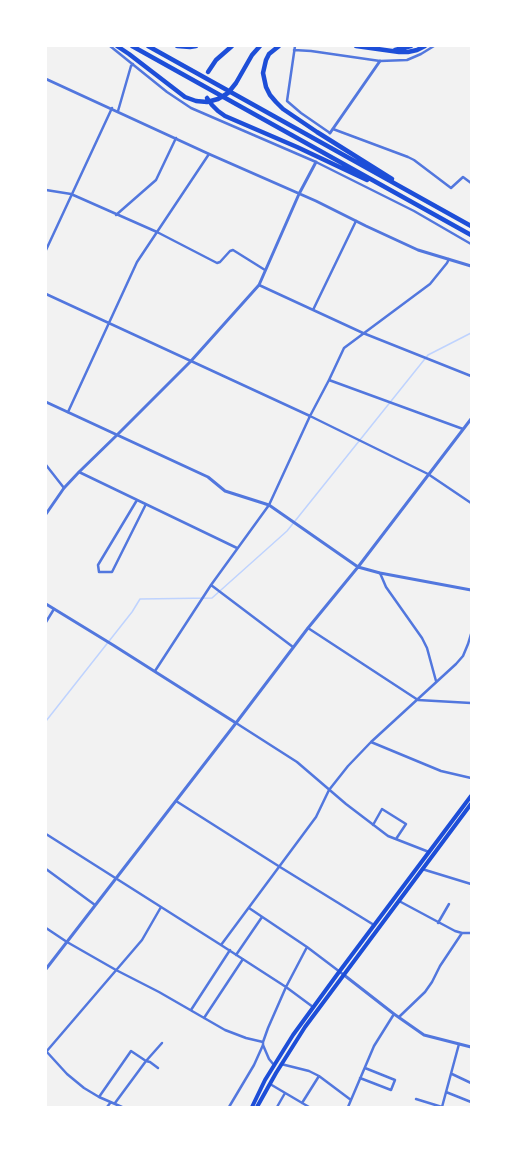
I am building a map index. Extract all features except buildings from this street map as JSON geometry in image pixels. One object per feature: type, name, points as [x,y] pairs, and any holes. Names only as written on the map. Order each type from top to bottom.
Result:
[{"type":"highway","points":[[117,46],[180,94],[191,100],[207,102],[218,100],[228,92],[236,83],[252,55],[260,46]]},
{"type":"highway","points":[[132,46],[471,235]]},
{"type":"highway","points":[[148,46],[471,226]]},
{"type":"highway","points":[[177,46],[196,46]]},
{"type":"highway","points":[[208,72],[216,60],[232,46]]},
{"type":"highway","points":[[279,46],[269,54],[263,73],[266,87],[276,102],[283,109],[317,132],[421,198]]},
{"type":"highway","points":[[356,46],[386,51],[408,52],[425,46]]},
{"type":"highway","points":[[386,51],[411,46]]},
{"type":"highway","points":[[207,98],[218,111],[225,116],[297,147],[404,198]]},
{"type":"highway","points":[[252,1107],[260,1090],[293,1035],[471,796]]},
{"type":"highway","points":[[257,1107],[281,1064],[305,1027],[471,804]]},
{"type":"street","points":[[110,46],[172,95],[191,108],[316,162],[414,211],[471,244]]},
{"type":"street","points":[[295,46],[287,101],[301,113],[330,133],[332,128],[380,61]]},
{"type":"street","points":[[294,50],[380,61],[407,60],[434,46]]},
{"type":"street","points":[[118,111],[131,66],[133,64]]},
{"type":"street","points":[[46,78],[418,250],[471,266]]},
{"type":"street","points":[[46,250],[112,108]]},
{"type":"street","points":[[332,128],[414,160],[451,188],[463,177],[471,183]]},
{"type":"street","points":[[116,215],[156,180],[176,138]]},
{"type":"street","points":[[68,412],[137,262],[209,154]]},
{"type":"street","points":[[46,514],[64,488],[78,472],[190,361],[259,285],[299,194],[316,162]]},
{"type":"street","points":[[46,190],[72,194],[116,215],[157,232],[217,263],[220,262],[232,250],[265,270]]},
{"type":"street","points":[[313,310],[356,221]]},
{"type":"street","points":[[155,672],[211,585],[269,505],[310,416],[344,348],[430,284],[449,259]]},
{"type":"street","points":[[259,285],[363,333],[471,376]]},
{"type":"street","points":[[46,294],[310,416],[428,474],[471,503]]},
{"type":"street","points":[[329,380],[463,430]]},
{"type":"street","points":[[46,402],[208,476],[225,491],[269,505],[358,567],[380,573],[471,590]]},
{"type":"street","points":[[46,969],[96,906],[293,647],[358,567],[412,497],[471,418]]},
{"type":"street","points":[[46,465],[64,488]]},
{"type":"street","points":[[78,472],[237,548]]},
{"type":"street","points":[[137,500],[98,565],[99,572],[112,572],[146,504]]},
{"type":"street","points":[[380,573],[386,587],[425,643],[431,659],[436,682]]},
{"type":"street","points":[[211,585],[293,647]]},
{"type":"street","points":[[46,604],[114,645],[297,762],[388,836],[429,852]]},
{"type":"street","points":[[46,622],[54,609]]},
{"type":"street","points":[[308,628],[418,700],[471,703]]},
{"type":"street","points":[[221,945],[316,818],[330,790],[348,766],[371,742],[456,664],[463,656],[471,634]]},
{"type":"street","points":[[371,742],[441,771],[471,778]]},
{"type":"street","points":[[176,801],[374,925]]},
{"type":"street","points":[[373,825],[382,809],[400,820],[406,824],[396,840]]},
{"type":"street","points":[[46,834],[161,908],[230,950],[286,987],[313,1007]]},
{"type":"street","points":[[46,869],[96,906]]},
{"type":"street","points":[[422,869],[471,884]]},
{"type":"street","points":[[399,901],[438,923],[462,933],[471,933]]},
{"type":"street","points":[[438,923],[449,904]]},
{"type":"street","points":[[122,1107],[84,1088],[67,1074],[46,1051],[142,940],[161,908]]},
{"type":"street","points":[[249,908],[307,947],[399,1018],[424,1035],[471,1047]]},
{"type":"street","points":[[236,955],[262,917]]},
{"type":"street","points":[[46,928],[67,942],[116,970],[159,992],[225,1030],[246,1038],[263,1042]]},
{"type":"street","points":[[399,1018],[425,992],[462,933]]},
{"type":"street","points":[[274,1066],[269,1059],[263,1042],[286,987],[307,947]]},
{"type":"street","points":[[191,1010],[230,950]]},
{"type":"street","points":[[204,1018],[243,959]]},
{"type":"street","points":[[348,1107],[374,1046],[394,1014]]},
{"type":"street","points":[[115,1103],[146,1061],[162,1043]]},
{"type":"street","points":[[416,1099],[442,1107],[459,1044]]},
{"type":"street","points":[[229,1107],[254,1065],[263,1045]]},
{"type":"street","points":[[100,1097],[131,1050],[158,1068]]},
{"type":"street","points":[[281,1064],[309,1071],[319,1076],[351,1100]]},
{"type":"street","points":[[360,1078],[391,1090],[395,1080],[365,1068]]},
{"type":"street","points":[[452,1074],[471,1083]]},
{"type":"street","points":[[304,1105],[319,1076]]},
{"type":"street","points":[[270,1083],[309,1107]]},
{"type":"street","points":[[446,1092],[471,1102]]},
{"type":"street","points":[[277,1107],[285,1093]]},
{"type":"street","points":[[107,1107],[111,1102]]},
{"type":"waterway","points":[[46,721],[132,612],[140,599],[212,598],[287,531],[428,355],[471,333]]}]
